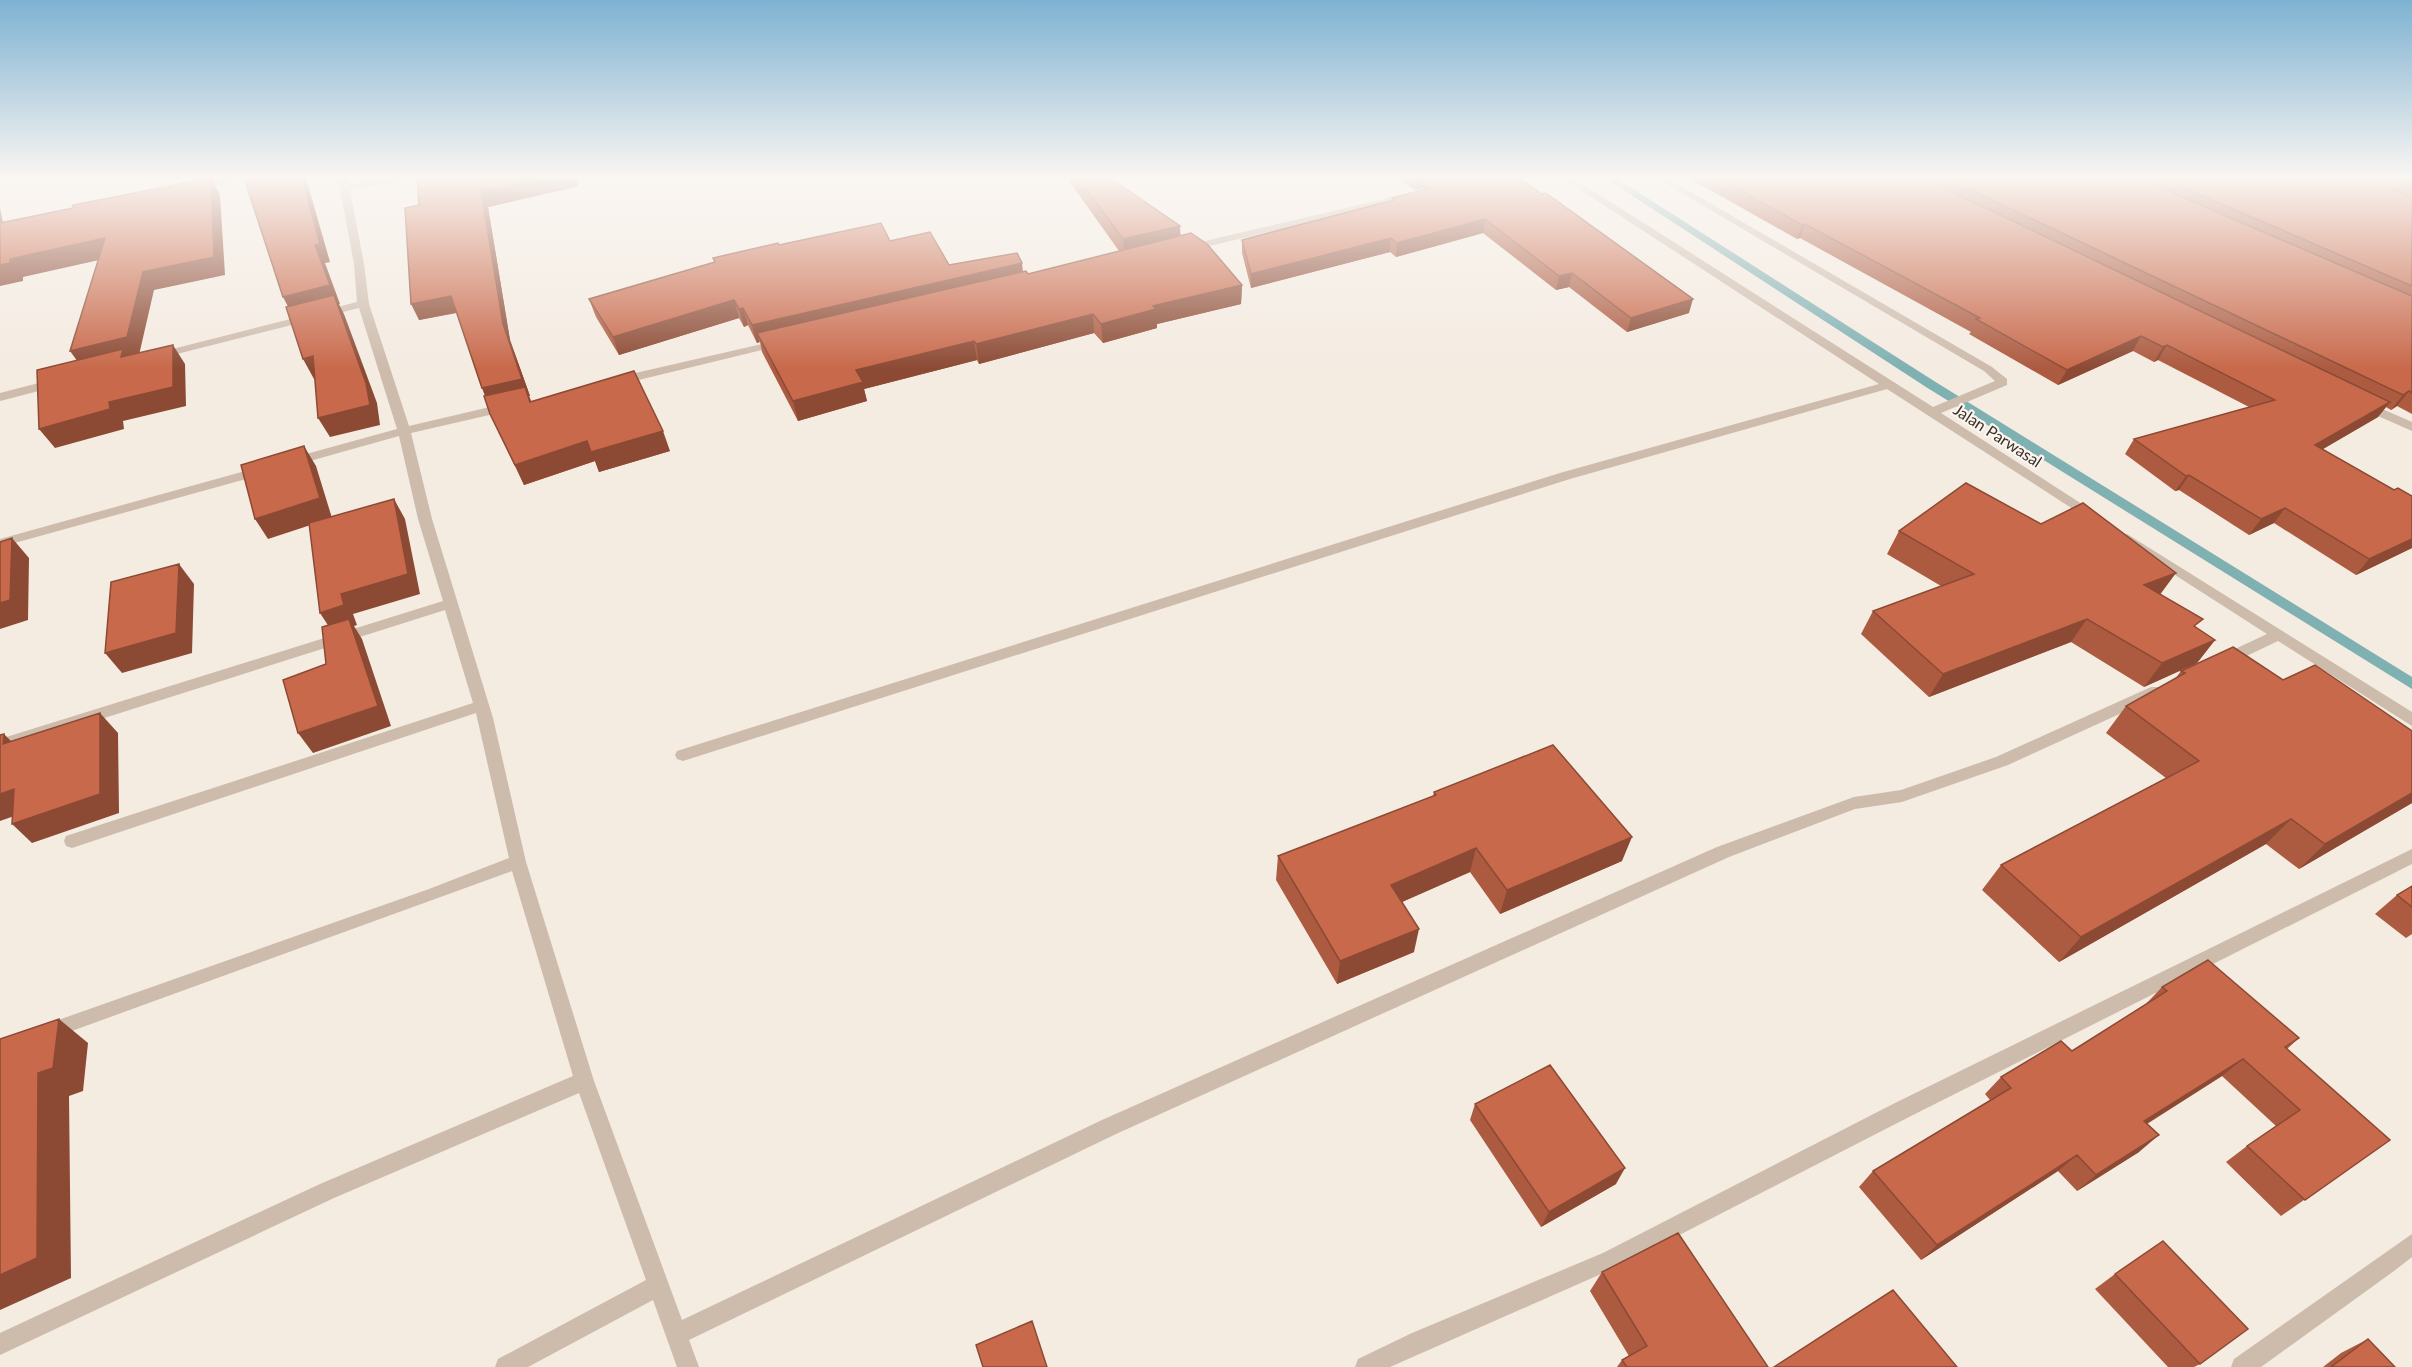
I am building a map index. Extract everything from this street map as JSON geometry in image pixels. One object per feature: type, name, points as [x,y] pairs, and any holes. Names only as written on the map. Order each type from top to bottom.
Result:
[{"type":"street","points":[[355,242],[363,304],[404,431],[425,519],[481,706],[518,862],[584,1081],[688,1367]]},
{"type":"street","points":[[1173,251],[1212,242]]},
{"type":"street","name":"Jalan Parwasal","points":[[1667,242],[2412,720]]},
{"type":"street","points":[[1770,242],[1988,369],[2003,382],[1932,412]]},
{"type":"street","points":[[150,358],[363,304]]},
{"type":"street","points":[[602,385],[789,341]]},
{"type":"street","points":[[0,397],[72,378]]},
{"type":"street","points":[[683,755],[1565,476],[1890,385]]},
{"type":"street","points":[[2351,399],[2412,427]]},
{"type":"street","points":[[0,543],[404,431],[521,404]]},
{"type":"street","points":[[0,745],[449,604]]},
{"type":"street","points":[[2204,669],[2279,635]]},
{"type":"street","points":[[675,1335],[1109,1127],[1723,852],[1854,803],[1902,795],[2002,761],[2172,684]]},
{"type":"street","points":[[72,841],[481,706]]},
{"type":"street","points":[[1366,1367],[1420,1341],[1610,1260],[1902,1110],[2412,856]]},
{"type":"street","points":[[32,1038],[435,894],[518,862]]},
{"type":"street","points":[[0,1344],[327,1191],[584,1081]]},
{"type":"street","points":[[2242,1367],[2412,1244]]},
{"type":"street","points":[[506,1367],[659,1286]]},
{"type":"building","points":[[0,242],[88,242],[10,259],[10,263],[0,265]]},
{"type":"building","points":[[104,242],[213,242],[214,257],[143,272],[127,337],[70,351]]},
{"type":"building","points":[[265,242],[319,242],[320,244],[315,245],[330,285],[283,297]]},
{"type":"building","points":[[407,242],[489,242],[503,324],[522,379],[482,388],[451,296],[411,304]]},
{"type":"building","points":[[794,242],[936,242],[949,265],[1017,253],[1022,263],[752,325],[743,308],[739,309],[734,300],[613,337],[589,299],[715,262],[713,258],[778,243],[779,245]]},
{"type":"building","points":[[1156,242],[1204,242],[1242,285],[1153,306],[1156,309],[1101,324],[1093,314],[976,344],[974,341],[856,370],[863,382],[793,401],[757,333],[1026,271],[1028,274]]},
{"type":"building","points":[[1242,242],[1376,242],[1251,274]]},
{"type":"building","points":[[1515,242],[1614,242],[1693,299],[1631,318],[1572,273],[1559,276]]},
{"type":"building","points":[[1838,242],[2056,242],[2390,402],[2315,445],[2394,490],[2398,488],[2412,496],[2412,539],[2369,559],[2285,508],[2261,519],[2189,475],[2186,476],[2134,439],[2275,400],[2167,345],[2163,347],[2141,336],[2067,370],[1976,319],[1980,318]]},
{"type":"building","points":[[2080,242],[2286,242],[2412,296],[2412,393],[2409,391],[2403,395]]},
{"type":"building","points":[[2309,242],[2412,242],[2412,286]]},
{"type":"building","points":[[334,295],[366,383],[370,405],[318,418],[313,356],[303,359],[286,307]]},
{"type":"building","points":[[173,345],[173,387],[109,402],[110,409],[39,429],[37,370],[123,349],[121,357]]},
{"type":"building","points":[[634,371],[663,431],[591,452],[587,441],[515,465],[490,414],[484,396],[525,387],[530,402]]},
{"type":"building","points":[[304,446],[320,498],[255,519],[241,465]]},
{"type":"building","points":[[1966,483],[2041,524],[2083,503],[2176,573],[2144,585],[2203,619],[2194,626],[2215,640],[2162,663],[2087,619],[1943,674],[1873,611],[1974,574],[1899,531]]},
{"type":"building","points":[[394,499],[408,574],[341,594],[344,605],[320,613],[309,523]]},
{"type":"building","points":[[12,538],[10,600],[0,603],[0,542]]},
{"type":"building","points":[[179,564],[176,633],[105,653],[111,582]]},
{"type":"building","points":[[349,619],[378,706],[298,733],[283,680],[326,664],[322,627]]},
{"type":"building","points":[[2233,647],[2283,680],[2315,665],[2412,731],[2412,793],[2325,844],[2291,819],[2081,937],[2001,865],[2199,761],[2126,706],[2185,673],[2181,671]]},
{"type":"building","points":[[100,713],[100,794],[12,824],[14,789],[0,794],[0,735],[4,734],[3,744]]},
{"type":"building","points":[[1553,745],[1632,837],[1507,890],[1476,848],[1391,885],[1419,929],[1340,961],[1278,856],[1436,795],[1434,792]]},
{"type":"building","points":[[2412,886],[2412,907],[2397,895]]},
{"type":"building","points":[[2208,960],[2299,1038],[2285,1047],[2390,1140],[2305,1200],[2247,1146],[2300,1110],[2243,1059],[2144,1121],[2159,1135],[2096,1175],[2077,1155],[1937,1245],[1873,1171],[2011,1088],[2001,1077],[2061,1041],[2072,1051],[2167,991],[2162,987]]},
{"type":"building","points":[[59,1019],[53,1068],[38,1073],[37,1258],[0,1275],[0,1039]]},
{"type":"building","points":[[1550,1065],[1625,1168],[1549,1212],[1475,1104]]},
{"type":"building","points":[[1678,1233],[1768,1367],[1627,1367],[1622,1360],[1647,1346],[1602,1272]]},
{"type":"building","points":[[2163,1241],[2248,1329],[2200,1364],[2115,1274]]},
{"type":"building","points":[[1893,1290],[1957,1367],[1774,1367]]},
{"type":"building","points":[[1032,1321],[1047,1367],[983,1367],[976,1345]]},
{"type":"building","points":[[2368,1339],[2395,1367],[2331,1367]]},
{"type":"waterway","points":[[1709,242],[1930,384],[2412,684]]}]
